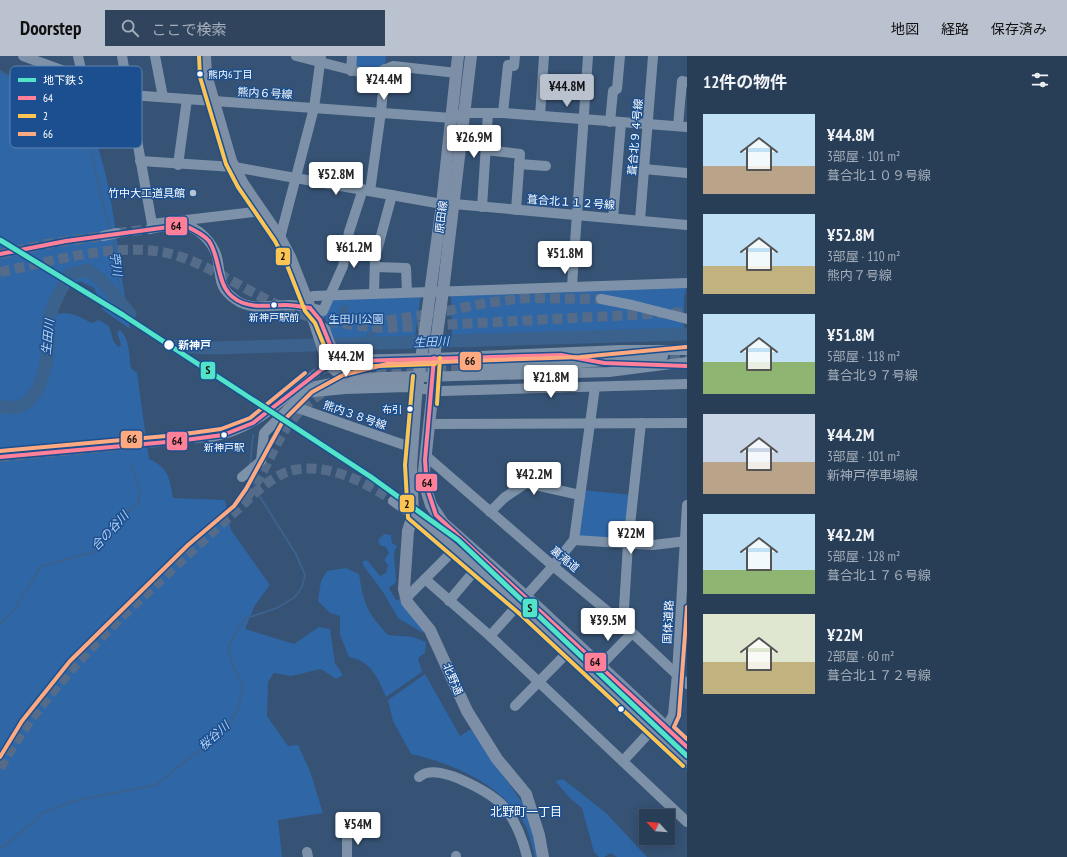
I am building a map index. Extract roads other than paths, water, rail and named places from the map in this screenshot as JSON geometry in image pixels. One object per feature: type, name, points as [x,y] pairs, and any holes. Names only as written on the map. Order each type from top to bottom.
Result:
[{"type":"main road","points":[[205,56],[206,75],[231,161],[280,238],[309,298],[332,368],[343,376],[352,379],[418,383]]},
{"type":"main road","name":"原田線","points":[[448,204],[452,118],[458,56]]},
{"type":"main road","name":"原田線","points":[[413,515],[410,466],[413,448],[418,383],[428,354],[448,204],[464,113],[471,56]]},
{"type":"main road","points":[[327,354],[348,361],[428,354],[433,377],[424,471],[426,489],[436,515],[522,601],[568,652],[661,731],[687,748]]},
{"type":"main road","points":[[413,515],[436,515]]},
{"type":"main road","points":[[413,515],[476,569],[522,601],[600,666],[661,731],[687,762]]},
{"type":"main road","points":[[406,598],[404,589],[404,569],[408,530],[413,515]]},
{"type":"main road","name":"北野通","points":[[406,598],[430,630],[466,711],[497,759],[526,794],[539,835],[543,857]]},
{"type":"street","name":"熊内６号線","points":[[23,56],[50,66]]},
{"type":"street","points":[[78,56],[80,66]]},
{"type":"street","points":[[122,56],[124,66]]},
{"type":"street","points":[[155,56],[163,97]]},
{"type":"street","points":[[296,56],[321,60],[351,71],[374,74],[393,66],[457,73]]},
{"type":"street","points":[[351,71],[352,56]]},
{"type":"street","points":[[503,113],[508,65],[514,66],[515,56]]},
{"type":"street","points":[[540,116],[544,56]]},
{"type":"street","points":[[572,286],[588,56]]},
{"type":"street","points":[[610,122],[613,91],[618,89],[620,56]]},
{"type":"street","name":"葺合北９４号線","points":[[640,220],[653,56]]},
{"type":"street","points":[[280,238],[314,108],[321,60]]},
{"type":"street","points":[[309,298],[323,310],[343,266],[349,232],[366,190],[382,112],[385,69]]},
{"type":"street","points":[[452,118],[464,113],[503,113],[682,127],[682,81],[687,82]]},
{"type":"street","name":"熊内６号線","points":[[142,96],[452,118]]},
{"type":"street","points":[[178,165],[187,99]]},
{"type":"street","points":[[482,207],[488,113]]},
{"type":"street","points":[[613,218],[621,123]]},
{"type":"street","points":[[138,148],[152,224],[262,211]]},
{"type":"street","points":[[486,150],[520,154],[516,210]]},
{"type":"street","name":"葺合北１１２号線","points":[[140,161],[178,165],[234,167],[448,204],[687,225]]},
{"type":"street","points":[[519,164],[546,166]]},
{"type":"street","points":[[644,169],[687,173]]},
{"type":"street","points":[[374,293],[375,258],[392,195]]},
{"type":"street","points":[[150,228],[183,225],[201,233],[217,257],[219,277],[228,294],[242,303],[262,306],[291,305],[309,298]]},
{"type":"street","points":[[375,267],[406,268],[407,292]]},
{"type":"street","points":[[291,305],[300,299],[331,295],[687,283]]},
{"type":"street","points":[[601,299],[687,318]]},
{"type":"street","points":[[428,354],[687,350]]},
{"type":"street","points":[[468,367],[603,361],[687,353]]},
{"type":"street","points":[[304,393],[418,383],[433,377],[609,372],[687,362]]},
{"type":"street","points":[[211,437],[223,435],[252,423],[309,378]]},
{"type":"street","points":[[242,477],[261,461],[264,433],[304,393],[316,386],[352,379]]},
{"type":"street","points":[[418,383],[432,390],[687,384]]},
{"type":"street","points":[[490,636],[553,566],[574,540],[595,387]]},
{"type":"street","name":"熊内３８号線","points":[[288,409],[298,408],[413,448]]},
{"type":"street","points":[[429,424],[687,423]]},
{"type":"street","points":[[623,624],[628,544],[641,424]]},
{"type":"street","name":"裏滝道","points":[[425,455],[553,566],[623,624],[687,684]]},
{"type":"street","points":[[490,512],[504,498],[526,483],[580,495]]},
{"type":"street","points":[[393,501],[413,515]]},
{"type":"street","name":"国体道路","points":[[661,731],[673,715],[677,674],[683,655],[687,505]]},
{"type":"street","points":[[574,540],[653,545],[686,541]]},
{"type":"street","points":[[406,598],[454,550]]},
{"type":"street","points":[[450,601],[476,569]]},
{"type":"street","points":[[425,580],[490,636],[687,822]]},
{"type":"street","points":[[600,666],[632,633]]},
{"type":"street","points":[[515,706],[568,652]]},
{"type":"street","points":[[623,761],[647,736],[661,731]]},
{"type":"street","points":[[419,777],[427,773],[444,774],[469,783],[491,796],[505,808],[516,823],[527,857]]},
{"type":"street","points":[[347,835],[347,857]]},
{"type":"waterway","name":"苧川","points":[[0,71],[10,76]]},
{"type":"waterway","name":"苧川","points":[[90,148],[110,232]]},
{"type":"waterway","name":"苧川","points":[[112,238],[116,258],[121,303]]},
{"type":"waterway","name":"生田川","points":[[0,406],[13,408],[23,405],[32,398],[38,388],[43,377],[46,364],[49,341],[48,324],[50,316],[57,297],[70,274],[88,270],[102,281],[130,314]]},
{"type":"waterway","name":"生田川","points":[[175,346],[212,348],[687,334]]},
{"type":"waterway","name":"桜谷川","points":[[250,465],[253,435]]},
{"type":"waterway","name":"合の谷川","points":[[0,624],[14,610],[41,566],[94,552],[127,512],[138,504],[140,492],[132,465]]},
{"type":"waterway","name":"桜谷川","points":[[0,847],[4,847],[43,813],[73,801],[156,785],[228,727],[238,709],[243,687],[232,663],[228,647],[244,619],[277,608],[295,597],[302,587],[305,575],[296,554],[255,489],[251,474]]},
{"type":"tunnel","points":[[117,233],[150,229]]},
{"type":"tunnel","points":[[0,254],[47,244],[103,236]]},
{"type":"tunnel","points":[[0,272],[60,259],[102,252],[122,250],[162,252],[176,255],[191,261],[292,311],[330,322],[383,328],[687,312]]},
{"type":"tunnel","points":[[372,323],[486,303],[526,298],[601,299]]},
{"type":"tunnel","points":[[561,355],[590,360]]},
{"type":"tunnel","points":[[655,355],[687,355]]},
{"type":"tunnel","points":[[309,378],[321,370],[335,364]]},
{"type":"tunnel","points":[[362,376],[388,370],[468,367]]},
{"type":"tunnel","points":[[247,497],[288,426],[310,401],[327,390]]},
{"type":"tunnel","points":[[0,457],[211,437]]},
{"type":"tunnel","points":[[0,768],[29,722],[81,659],[138,601],[251,496],[267,483],[276,477],[294,470],[320,469],[359,481],[393,501]]},
{"type":"metro line","name":"S","points":[[0,240],[123,315],[371,477],[458,540],[687,756]]},
{"type":"place","name":"熊内6丁目","points":[[200,74]]},
{"type":"place","name":"竹中大工道具館","points":[[193,193]]},
{"type":"place","name":"新神戸駅前","points":[[274,305]]},
{"type":"place","name":"新神戸","points":[[169,345]]},
{"type":"place","name":"布引","points":[[410,409]]},
{"type":"place","name":"新神戸駅","points":[[224,435]]},
{"type":"district","name":"北野町一丁目","points":[[526,812]]},
{"type":"park label","name":"生田川公園","points":[[356,319]]}]
